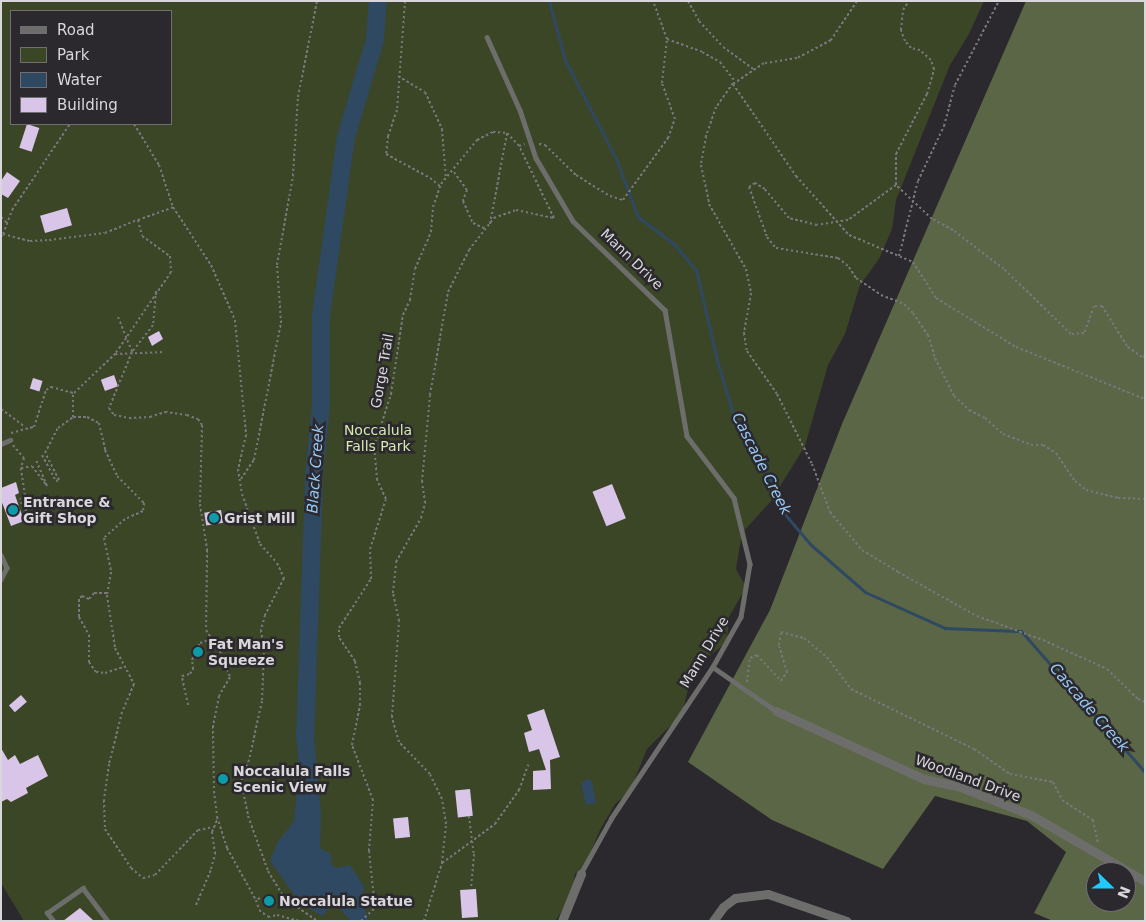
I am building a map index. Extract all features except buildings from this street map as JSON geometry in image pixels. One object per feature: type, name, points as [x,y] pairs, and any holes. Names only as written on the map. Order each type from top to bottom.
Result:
[{"type":"street","name":"Woodland Drive","points":[[776,711],[924,779],[958,786],[1031,815],[1145,881]]},
{"type":"street","name":"Mann Drive","points":[[562,921],[581,874]]},
{"type":"street","points":[[713,921],[723,907],[735,898],[768,894],[847,921]]},
{"type":"lane","name":"Mann Drive","points":[[487,37],[528,131],[536,158],[573,221],[665,310],[688,436],[734,498],[750,564],[740,617],[713,668],[612,818],[581,874]]},
{"type":"lane","points":[[1,444],[10,440]]},
{"type":"lane","points":[[1,555],[7,568],[1,580]]},
{"type":"lane","points":[[713,668],[776,711]]},
{"type":"lane","points":[[53,921],[47,913],[83,888],[108,921]]},
{"type":"path","points":[[241,480],[254,460],[281,323],[277,265],[293,176],[298,97],[317,1]]},
{"type":"path","points":[[405,1],[397,110],[388,136],[386,154],[430,178],[440,186]]},
{"type":"path","points":[[518,146],[531,143],[544,145],[576,175],[610,196],[623,200],[668,138],[676,119],[662,82],[667,39],[653,1]]},
{"type":"path","points":[[688,1],[699,21],[723,47],[753,69]]},
{"type":"path","points":[[857,1],[831,40],[797,58],[764,63],[734,83],[716,107],[706,136],[701,165],[709,204],[746,269],[751,293],[744,332],[747,351],[777,394],[812,464],[830,512],[862,550],[976,616],[1044,640],[1107,669],[1132,694],[1145,702]]},
{"type":"path","points":[[909,1],[903,10],[901,30],[911,48],[920,50],[931,60],[934,68],[927,94],[896,154],[896,185],[932,219],[953,230],[1004,269],[1071,334],[1084,333],[1094,306],[1102,306],[1127,346],[1142,357],[1145,356]]},
{"type":"path","points":[[899,256],[918,181],[947,118],[955,86],[999,1]]},
{"type":"path","points":[[667,39],[702,52],[720,62],[796,176],[849,235],[913,262],[936,298],[1016,347],[1145,399]]},
{"type":"path","points":[[398,76],[425,92],[442,129],[446,179]]},
{"type":"path","points":[[69,125],[12,210],[2,236],[30,241],[105,233],[173,207]]},
{"type":"path","points":[[135,125],[158,165],[173,207],[211,265],[234,320],[241,364],[246,435],[238,469],[242,494],[260,544],[277,563],[284,578],[265,615],[262,630],[264,648],[262,701],[249,760],[241,782],[248,816],[268,871],[285,899],[318,921]]},
{"type":"path","name":"Gorge Trail","points":[[361,921],[375,908],[369,851],[374,800],[352,745],[360,705],[360,683],[355,661],[339,638],[339,628],[371,579],[370,549],[386,499],[377,480],[374,448],[390,394],[402,315],[410,300],[415,269],[432,232],[433,207],[440,186],[454,172],[463,154],[477,140],[493,132],[506,133]]},
{"type":"path","points":[[424,921],[442,862],[446,824],[442,799],[430,774],[399,742],[392,717],[399,620],[394,593],[395,570],[396,562],[421,518],[425,503],[422,482],[430,395],[448,292],[469,250],[494,218],[516,210],[554,218],[518,146],[506,133]]},
{"type":"path","points":[[490,224],[506,133]]},
{"type":"path","points":[[454,172],[467,190],[463,201],[473,223],[486,229]]},
{"type":"path","points":[[896,185],[848,220],[817,225],[789,218],[765,189],[756,183],[749,187],[767,237],[776,248],[838,258],[849,266],[856,278],[913,313],[928,334],[935,358],[954,396],[969,410],[985,418],[1003,434],[1031,445],[1043,445],[1056,453],[1074,480],[1086,490],[1118,498],[1145,499]]},
{"type":"path","points":[[1,217],[7,223]]},
{"type":"path","points":[[73,417],[73,392],[115,354],[156,291],[171,272],[170,256],[142,236],[138,220]]},
{"type":"path","points":[[156,291],[153,325],[132,352],[109,408],[114,415],[129,418],[150,418],[165,412],[187,414],[198,419],[202,425],[200,504],[207,550],[206,630],[230,677],[219,696],[213,726],[214,791],[218,818],[240,876],[256,900],[259,910],[268,917],[277,915],[299,921]]},
{"type":"path","points":[[118,317],[126,334],[124,340]]},
{"type":"path","points":[[124,340],[132,352]]},
{"type":"path","points":[[115,354],[164,352]]},
{"type":"path","points":[[20,498],[23,508],[27,510],[21,468],[24,458],[8,436],[14,431],[34,426],[46,390],[56,386],[73,392]]},
{"type":"path","points":[[1,409],[25,427]]},
{"type":"path","points":[[42,456],[56,482],[60,480],[45,453],[58,428],[73,417],[87,417],[99,423],[105,450],[117,476],[144,503],[143,510],[125,519],[104,538],[111,572],[108,593],[115,648],[123,667],[134,684],[122,712],[109,764],[104,800],[105,829],[131,868],[142,878],[155,875],[198,830],[214,827]]},
{"type":"path","points":[[21,468],[32,466],[48,486],[36,460]]},
{"type":"path","points":[[108,593],[94,593],[89,599],[82,596],[79,617],[90,635],[88,654],[92,668],[105,673],[123,667]]},
{"type":"path","points":[[744,689],[750,676],[750,658],[757,655],[781,681],[788,672],[779,645],[781,632],[804,638],[827,657],[851,689],[974,748],[1010,774],[1053,782],[1062,800],[1093,820],[1100,854]]},
{"type":"path","points":[[188,706],[182,676],[190,674],[194,669],[192,660],[200,643],[212,639]]},
{"type":"path","points":[[442,862],[495,824],[508,808],[528,765]]},
{"type":"path","points":[[469,816],[472,840],[471,889]]},
{"type":"path","points":[[196,905],[215,854],[214,827],[218,818]]},
{"type":"path","points":[[256,900],[260,898]]},
{"type":"green space","name":"Noccalula Falls Park","points":[[1,1],[984,1],[969,34],[950,65],[896,200],[892,229],[879,259],[860,285],[845,334],[828,365],[805,446],[771,501],[742,533],[736,569],[746,587],[729,617],[727,642],[693,669],[682,714],[647,749],[630,791],[615,804],[600,830],[581,874],[575,873],[572,898],[555,921],[24,921],[1,883]]},
{"type":"green space","points":[[1026,1],[1145,1],[1145,921],[1053,921],[1034,913],[1066,852],[1027,821],[935,796],[883,869],[772,820],[688,762],[770,610],[842,424]]},
{"type":"water","points":[[303,711],[313,728],[321,814],[320,848],[331,854],[331,864],[336,868],[350,865],[365,888],[357,903],[333,905],[322,916],[300,903],[270,861],[277,843],[294,821],[299,770],[296,731]]},
{"type":"water","points":[[588,779],[592,781],[596,803],[586,805],[581,783]]},
{"type":"waterway","name":"Black Creek","points":[[305,739],[314,476],[321,406],[321,315],[346,137],[375,40],[378,1]]},
{"type":"waterway","name":"Cascade Creek","points":[[549,1],[565,60],[616,159],[638,217],[674,244],[696,270],[718,364],[733,413],[760,455],[783,512],[810,544],[865,592],[945,628],[1021,631],[1145,772]]},
{"type":"waterway","name":"Black Creek","points":[[333,889],[357,914],[359,921]]},
{"type":"place","name":"Entrance & Gift Shop","points":[[13,510]]},
{"type":"place","name":"Grist Mill","points":[[214,518]]},
{"type":"place","name":"Fat Man's Squeeze","points":[[198,652]]},
{"type":"place","name":"Noccalula Falls Scenic View","points":[[223,779]]},
{"type":"place","name":"Noccalula Statue","points":[[269,901]]}]
